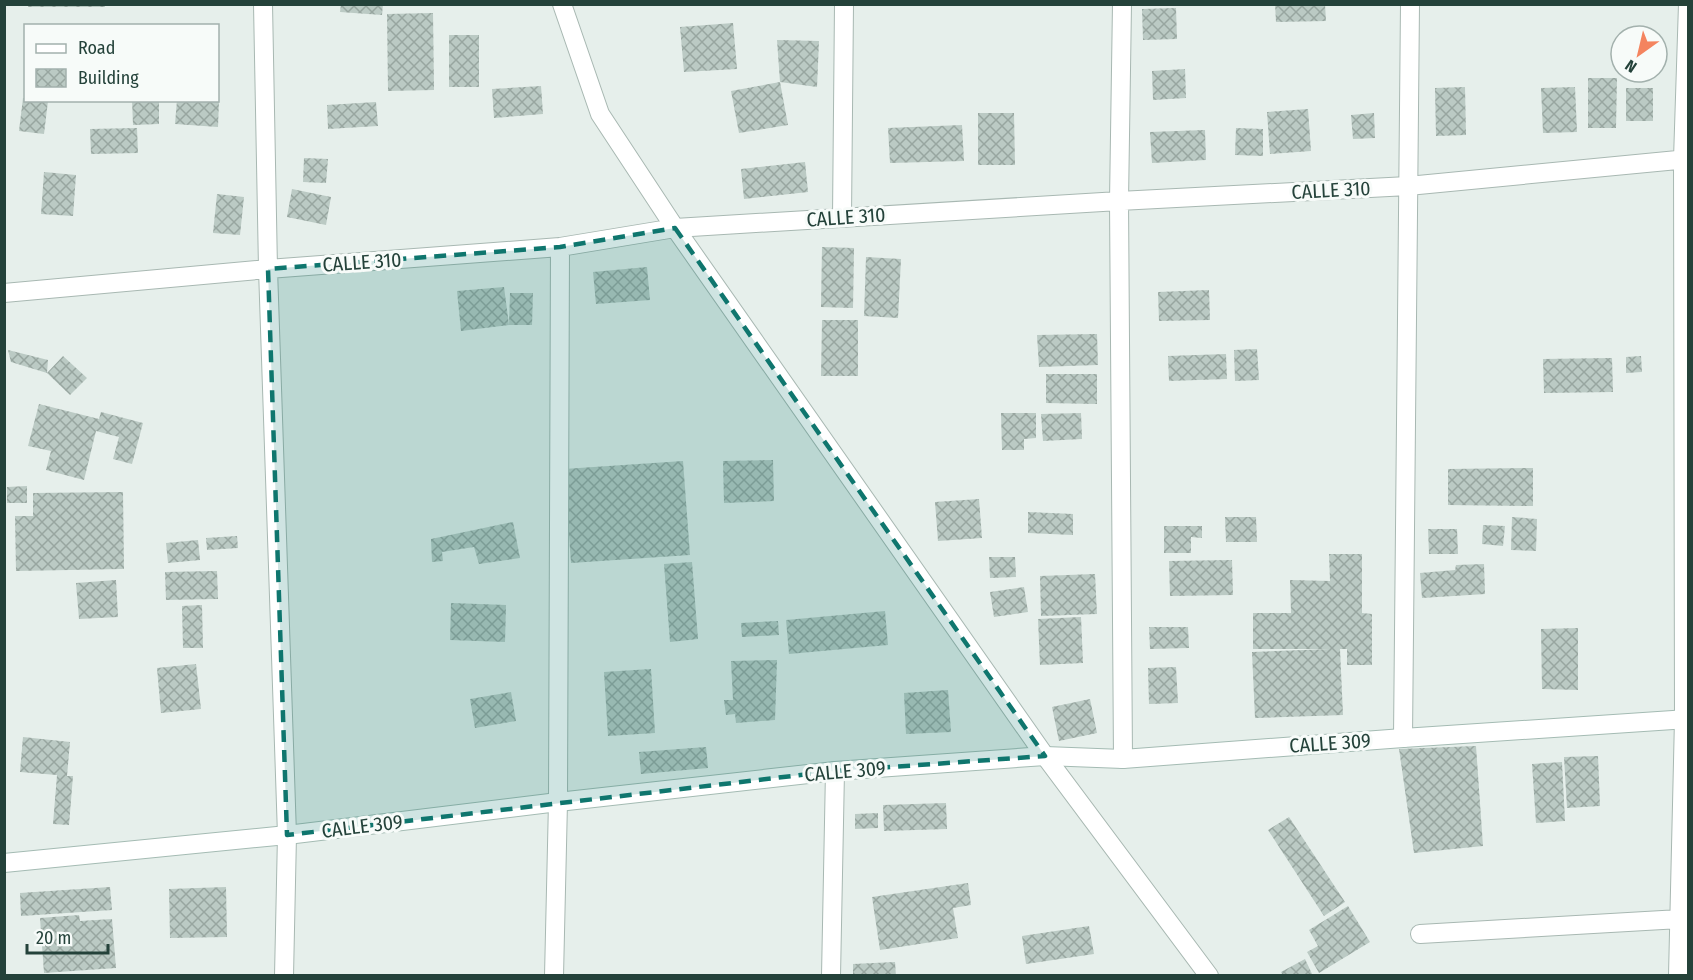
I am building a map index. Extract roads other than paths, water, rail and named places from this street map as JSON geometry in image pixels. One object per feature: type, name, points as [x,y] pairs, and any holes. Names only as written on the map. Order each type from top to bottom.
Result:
[{"type":"street","points":[[263,4],[268,269],[287,835],[284,975]]},
{"type":"street","points":[[562,4],[600,114],[675,228],[1045,756],[1209,975]]},
{"type":"street","points":[[842,217],[844,4]]},
{"type":"street","points":[[1122,4],[1119,201],[1123,759]]},
{"type":"street","points":[[1403,738],[1410,4]]},
{"type":"street","points":[[1678,975],[1686,719],[1688,4]]},
{"type":"street","name":"CALLE 310","points":[[4,293],[268,269],[560,247],[675,228],[1408,186],[1686,159]]},
{"type":"street","points":[[554,975],[558,802],[560,247]]},
{"type":"street","name":"CALLE 309","points":[[4,863],[287,835],[835,771],[1045,756],[1123,759],[1686,719]]},
{"type":"street","points":[[831,975],[835,771]]},
{"type":"street","points":[[1420,934],[1680,919]]}]
